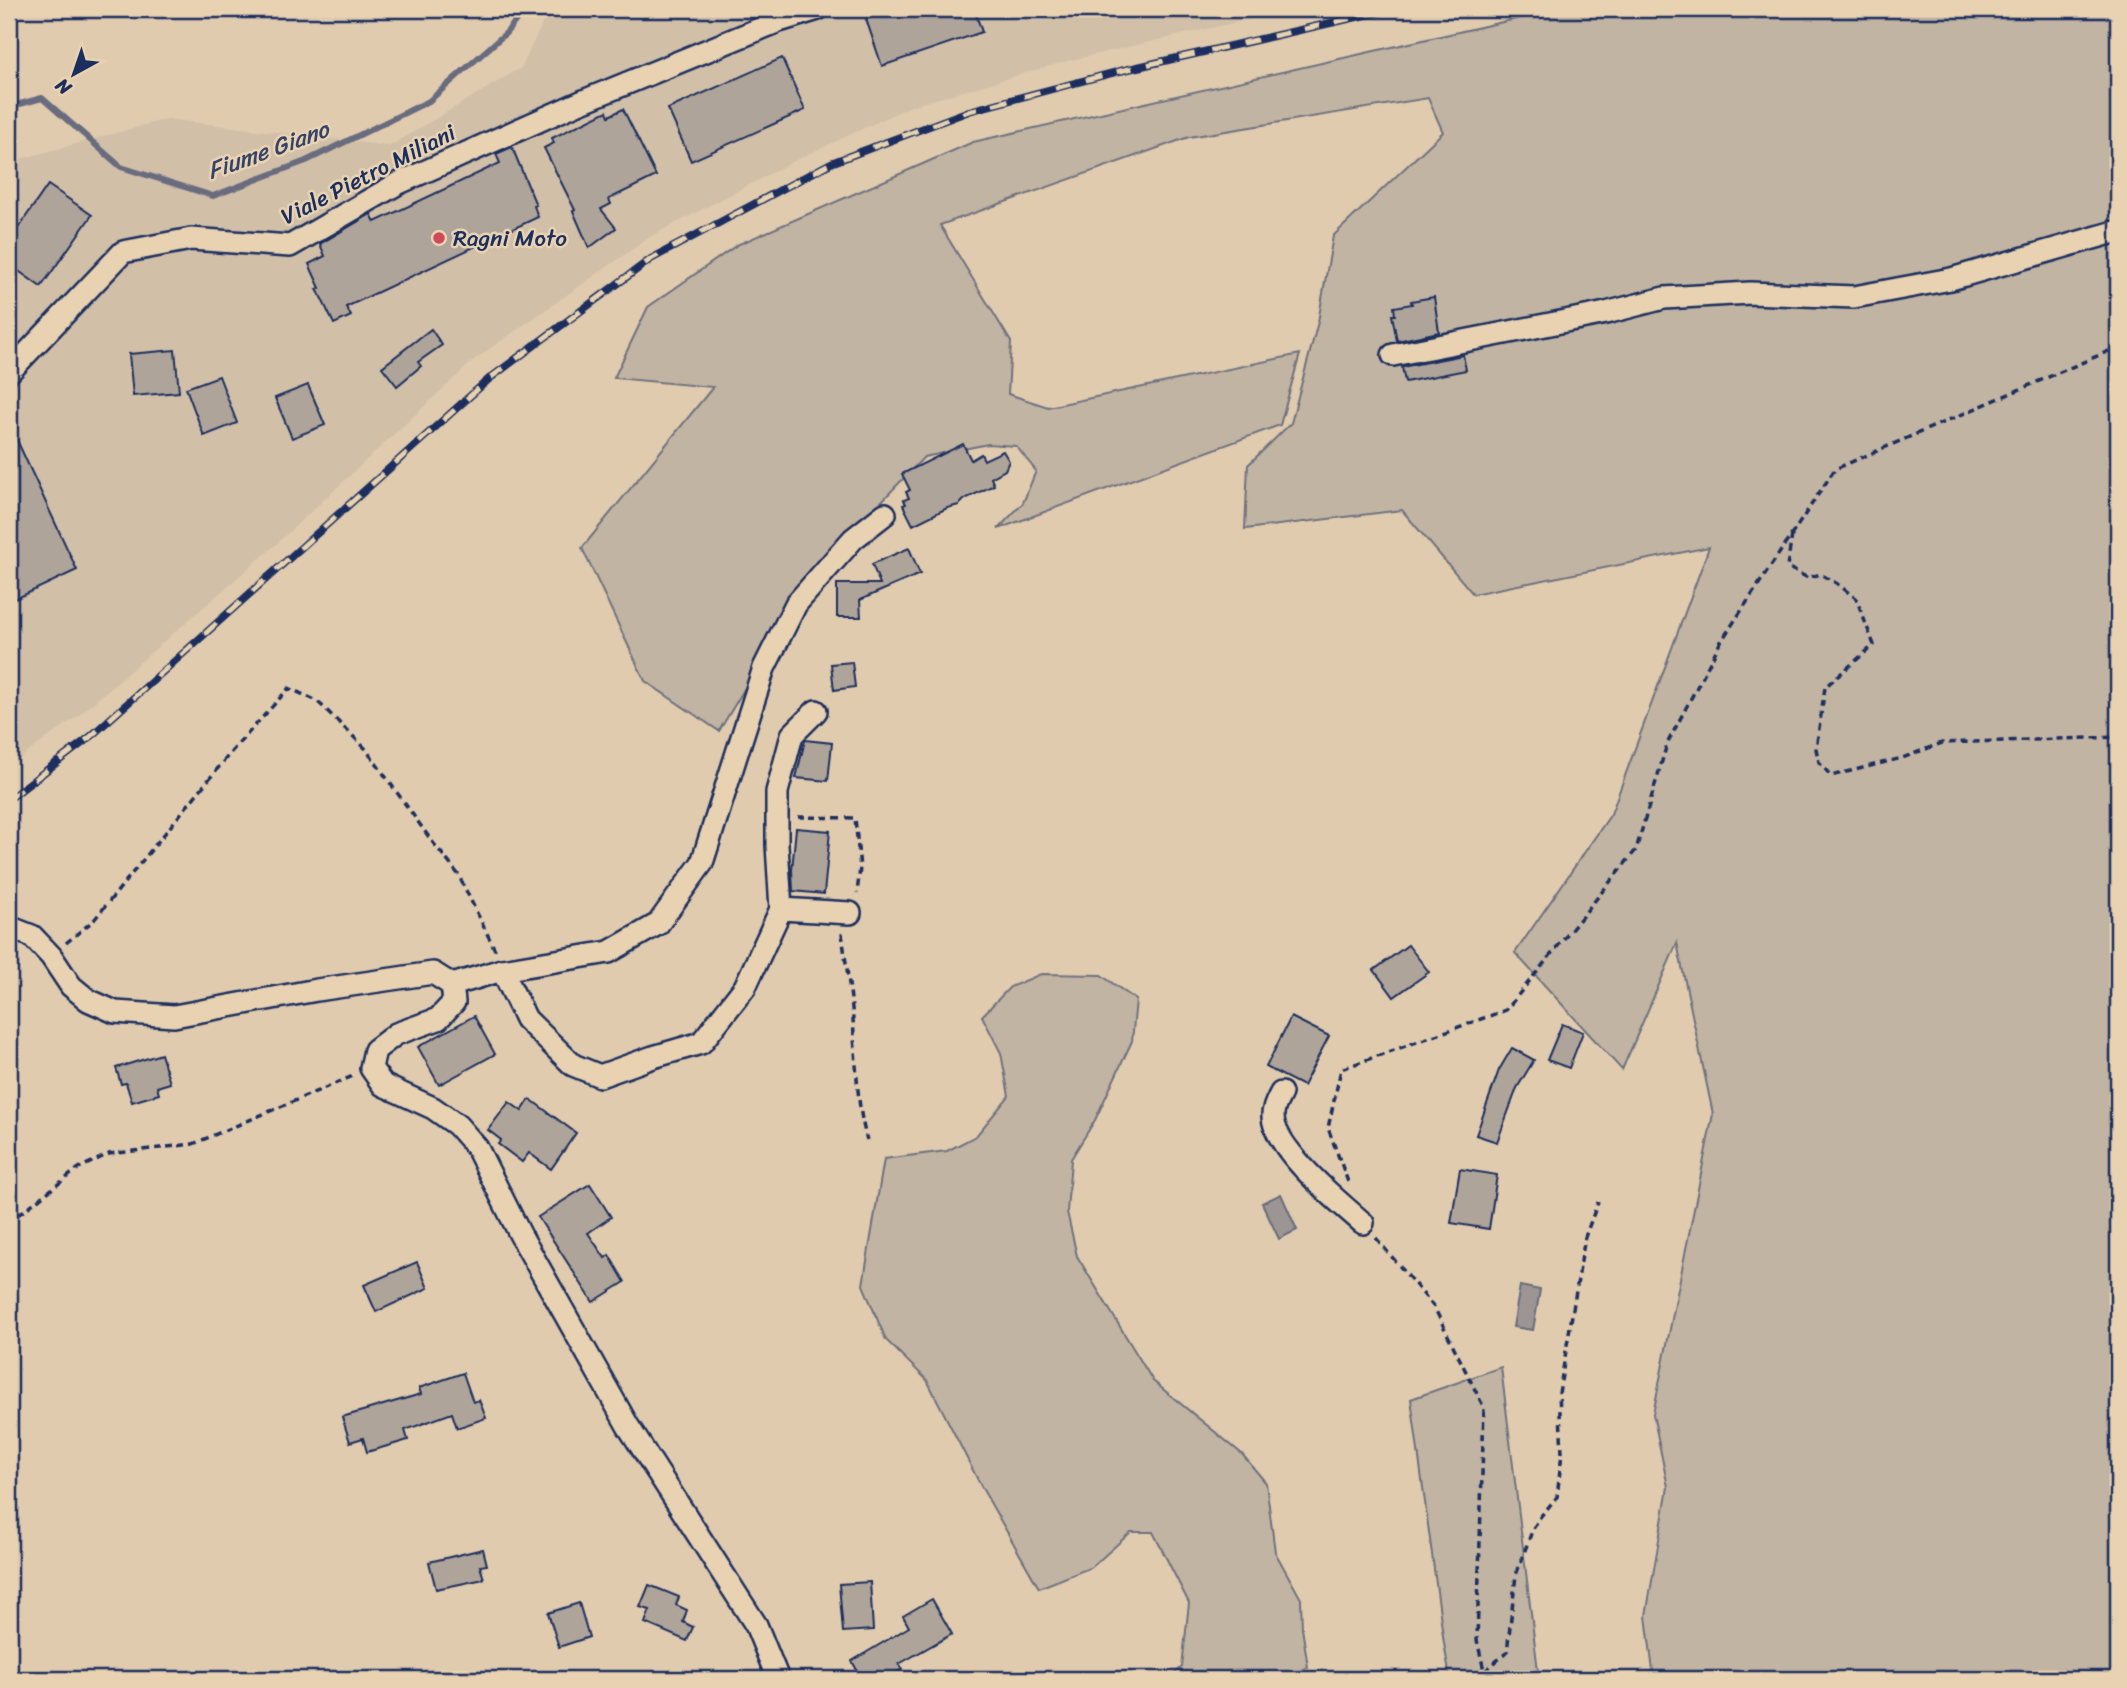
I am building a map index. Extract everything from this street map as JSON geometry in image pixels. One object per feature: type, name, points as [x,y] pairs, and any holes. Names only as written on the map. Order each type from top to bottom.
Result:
[{"type":"street","name":"Viale Pietro Miliani","points":[[9,372],[123,252],[191,239],[290,246],[397,184],[581,102],[779,21],[818,9]]},
{"type":"street","points":[[1393,355],[1606,313],[1664,298],[1750,293],[1854,297],[1951,279],[2118,231]]},
{"type":"street","points":[[9,927],[32,936],[51,956],[71,986],[88,1000],[115,1012],[174,1016],[317,989],[433,973],[452,985],[502,970],[609,952],[658,924],[702,863],[764,668],[796,604],[853,539],[885,514]]},
{"type":"street","points":[[502,970],[526,1019],[573,1065],[600,1076],[701,1043],[745,987],[781,909],[777,845],[778,792],[792,735],[816,711]]},
{"type":"street","points":[[781,909],[850,913]]},
{"type":"street","points":[[452,985],[454,1002],[438,1018],[396,1034],[375,1050],[371,1068],[383,1085],[433,1108],[457,1125],[477,1148],[520,1234],[628,1426],[756,1625],[778,1679]]},
{"type":"street","points":[[1281,1093],[1273,1115],[1279,1135],[1304,1171],[1363,1223]]},
{"type":"path","points":[[1350,1187],[1328,1128],[1341,1069],[1506,1010],[1636,850],[1667,744],[1720,643],[1835,469],[2118,347]]},
{"type":"path","points":[[1792,533],[1787,567],[1808,578],[1820,574],[1856,598],[1874,645],[1825,687],[1816,749],[1819,762],[1831,776],[1902,758],[1942,743],[2118,737]]},
{"type":"path","points":[[51,956],[94,920],[191,800],[289,688],[317,701],[365,748],[431,841],[458,874],[493,943],[502,970]]},
{"type":"path","points":[[779,817],[855,818],[860,868],[857,896],[842,932],[855,1036],[855,1070],[860,1116],[867,1140]]},
{"type":"path","points":[[9,1222],[79,1168],[109,1154],[193,1144],[371,1068]]},
{"type":"path","points":[[1484,1671],[1507,1652],[1516,1575],[1532,1531],[1556,1497],[1562,1453],[1559,1393],[1585,1237],[1598,1202]]},
{"type":"path","points":[[1363,1223],[1434,1307],[1484,1408],[1477,1640],[1486,1679]]},
{"type":"shaded area","points":[[549,9],[1294,9],[1071,60],[911,106],[800,158],[653,235],[475,359],[273,547],[79,715],[9,766],[9,162],[167,119],[390,146],[522,67]]},
{"type":"shaded area","points":[[1560,9],[2118,9],[2118,1679],[1654,1679],[1646,1616],[1668,1487],[1653,1414],[1713,1114],[1677,943],[1622,1070],[1515,953],[1611,814],[1709,547],[1473,594],[1402,510],[1245,529],[1248,465],[1291,423],[1318,322],[1333,236],[1443,132],[1428,98],[1189,137],[940,225],[1011,342],[1008,394],[1048,407],[1300,354],[1280,425],[998,529],[1023,503],[1036,471],[1016,446],[988,444],[924,457],[816,570],[719,731],[645,681],[582,548],[713,387],[614,378],[648,307],[737,245],[973,142]]},
{"type":"shaded area","points":[[1041,974],[1101,975],[1136,1000],[1132,1041],[1095,1120],[1071,1159],[1067,1212],[1077,1256],[1153,1381],[1242,1454],[1266,1483],[1275,1552],[1301,1599],[1308,1667],[1286,1679],[1169,1679],[1182,1667],[1189,1603],[1153,1532],[1131,1532],[1092,1567],[1039,1588],[982,1488],[927,1380],[886,1340],[863,1285],[884,1159],[947,1151],[976,1136],[1009,1096],[1001,1053],[982,1016],[1010,987]]},
{"type":"shaded area","points":[[1281,1194],[1297,1230],[1279,1239],[1262,1203]]},
{"type":"shaded area","points":[[1520,1286],[1540,1290],[1533,1330],[1513,1327]]},
{"type":"shaded area","points":[[1501,1367],[1539,1679],[1450,1679],[1411,1399]]},
{"type":"building","points":[[895,9],[974,9],[982,32],[882,66],[866,19]]},
{"type":"building","points":[[782,58],[805,110],[691,161],[668,109]]},
{"type":"building","points":[[623,109],[656,176],[609,199],[611,204],[601,209],[616,228],[589,248],[573,211],[575,210],[544,148],[554,143],[552,138],[607,111],[609,116]]},
{"type":"building","points":[[512,147],[536,205],[534,206],[538,217],[346,307],[351,316],[334,324],[317,289],[320,288],[309,264],[325,256],[320,244],[371,214],[375,222],[500,163],[496,154]]},
{"type":"building","points":[[48,185],[92,215],[41,287],[9,264],[9,241]]},
{"type":"building","points":[[1434,297],[1439,332],[1397,341],[1392,315],[1395,315],[1394,307]]},
{"type":"building","points":[[431,329],[442,345],[418,362],[421,366],[397,386],[382,367]]},
{"type":"building","points":[[175,350],[179,392],[133,396],[129,354]]},
{"type":"building","points":[[1463,355],[1466,370],[1405,382],[1402,367]]},
{"type":"building","points":[[219,376],[237,423],[204,436],[186,388]]},
{"type":"building","points":[[308,385],[325,425],[292,438],[275,398]]},
{"type":"building","points":[[9,423],[77,570],[9,602]]},
{"type":"building","points":[[963,444],[971,460],[981,454],[984,460],[1003,451],[1009,461],[1005,470],[991,478],[994,485],[965,499],[959,505],[913,525],[903,505],[906,504],[904,500],[909,498],[906,492],[910,490],[902,474]]},
{"type":"building","points":[[909,548],[920,574],[860,600],[861,617],[837,617],[837,584],[880,584],[872,564]]},
{"type":"building","points":[[852,662],[855,687],[834,690],[831,664]]},
{"type":"building","points":[[805,740],[832,743],[828,781],[796,778]]},
{"type":"building","points":[[796,828],[830,831],[824,894],[793,891]]},
{"type":"building","points":[[1408,945],[1429,972],[1394,997],[1374,970]]},
{"type":"building","points":[[474,1016],[495,1054],[439,1085],[418,1047]]},
{"type":"building","points":[[1291,1017],[1329,1036],[1303,1086],[1266,1067]]},
{"type":"building","points":[[1562,1024],[1583,1032],[1569,1068],[1547,1060]]},
{"type":"building","points":[[1512,1048],[1534,1060],[1517,1088],[1497,1142],[1476,1135],[1499,1070]]},
{"type":"building","points":[[161,1054],[170,1083],[157,1087],[159,1094],[132,1102],[126,1083],[121,1084],[116,1068]]},
{"type":"building","points":[[530,1099],[576,1133],[551,1169],[529,1153],[522,1162],[498,1144],[501,1140],[488,1130],[509,1102],[522,1111]]},
{"type":"building","points":[[1460,1169],[1497,1175],[1489,1229],[1451,1223]]},
{"type":"building","points":[[590,1184],[611,1217],[588,1233],[605,1258],[609,1255],[625,1282],[593,1302],[538,1217]]},
{"type":"building","points":[[417,1262],[428,1288],[376,1312],[364,1285]]},
{"type":"building","points":[[463,1373],[473,1402],[479,1400],[486,1418],[457,1428],[452,1413],[405,1430],[408,1440],[367,1452],[363,1438],[350,1442],[342,1417],[421,1394],[419,1388]]},
{"type":"building","points":[[483,1549],[487,1565],[480,1566],[484,1579],[436,1589],[429,1562]]},
{"type":"building","points":[[870,1582],[873,1630],[843,1632],[839,1584]]},
{"type":"building","points":[[649,1585],[679,1597],[676,1605],[687,1610],[683,1622],[693,1627],[687,1641],[645,1623],[650,1610],[640,1607]]},
{"type":"building","points":[[932,1599],[952,1634],[899,1664],[902,1669],[886,1679],[862,1679],[852,1661],[909,1627],[903,1616]]},
{"type":"building","points":[[579,1603],[589,1637],[559,1647],[548,1613]]},
{"type":"waterway","name":"Fiume Giano","points":[[9,107],[42,98],[121,167],[213,196],[306,161],[429,101],[506,33],[525,9]]},
{"type":"railway","points":[[9,799],[90,737],[489,379],[651,259],[831,163],[969,111],[1120,71],[1392,9]]},
{"type":"place","name":"Ragni Moto","points":[[439,238]]}]
